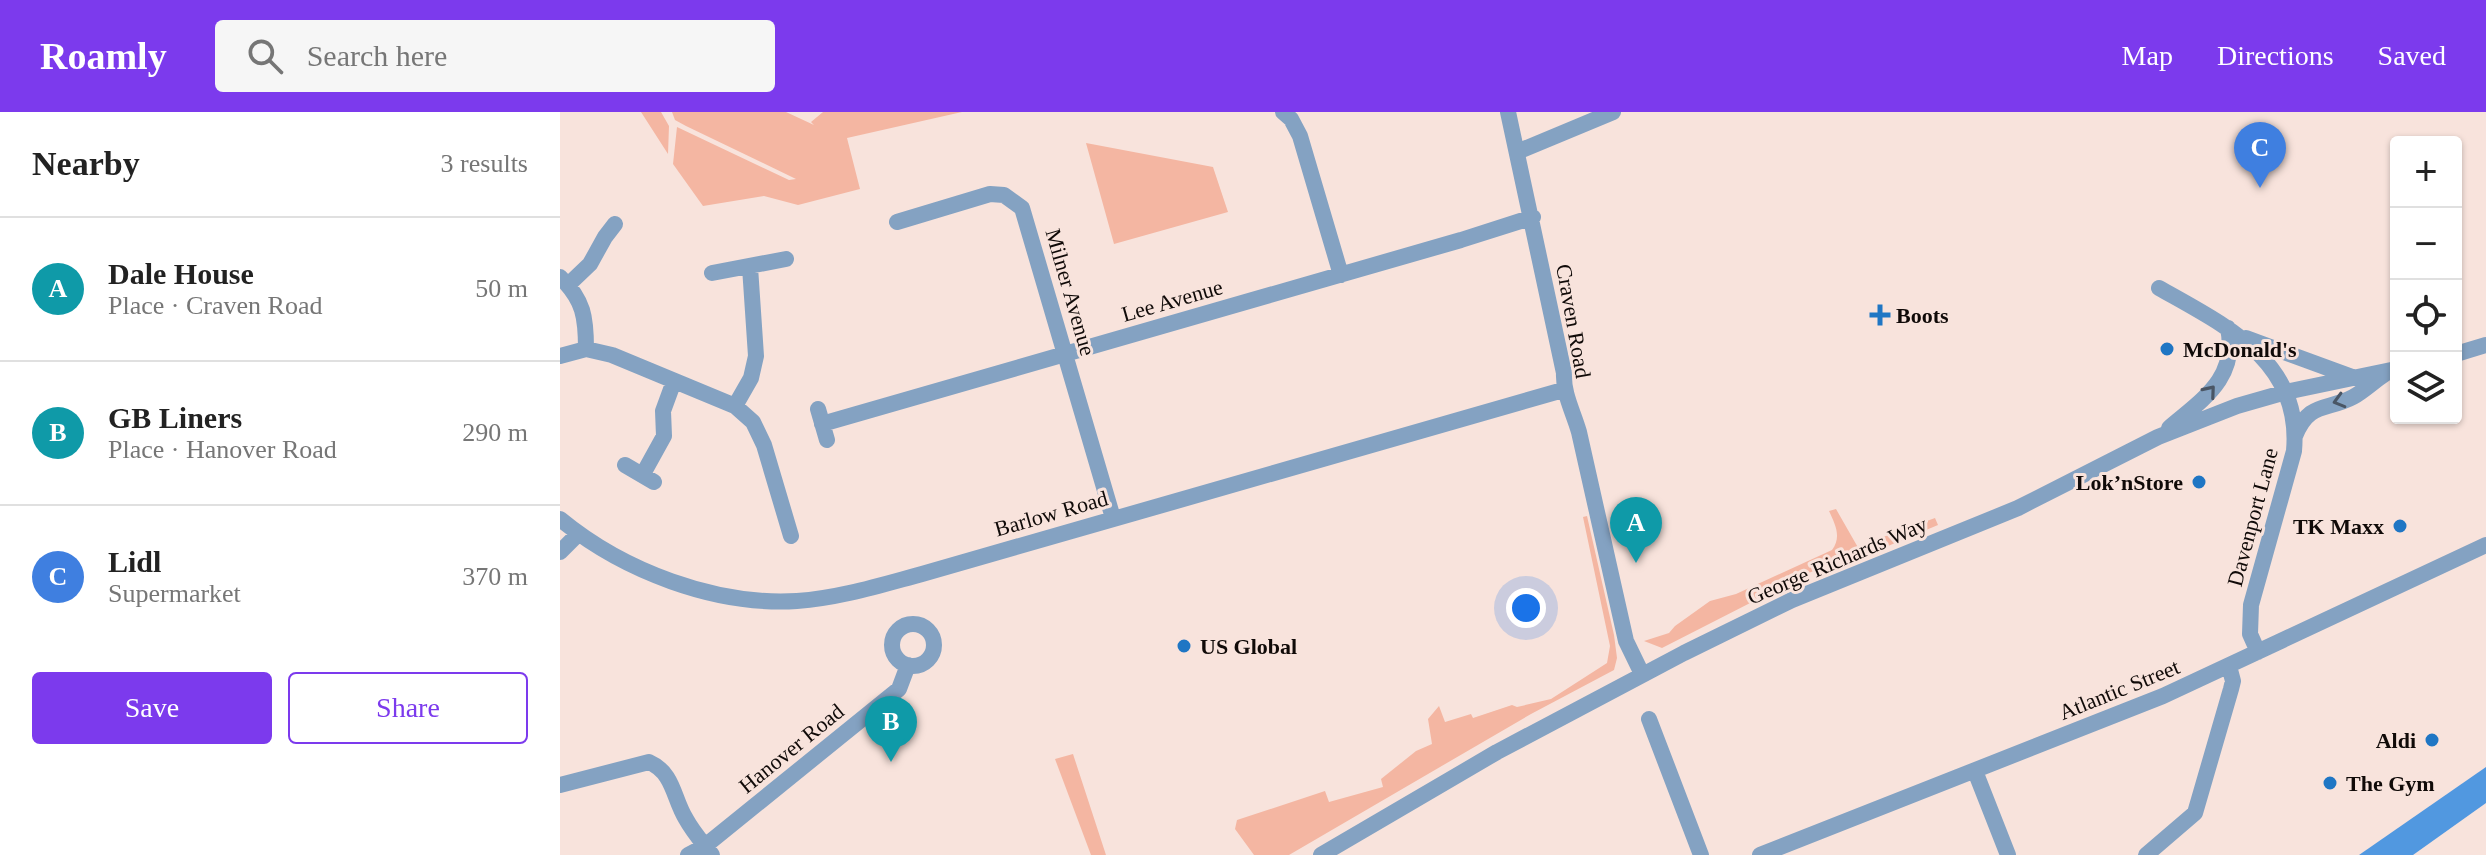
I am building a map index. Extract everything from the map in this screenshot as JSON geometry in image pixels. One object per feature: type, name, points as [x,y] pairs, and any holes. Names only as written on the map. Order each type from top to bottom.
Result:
[{"type":"street","points":[[1283,112],[1291,119],[1300,136],[1341,275]]},
{"type":"street","name":"Craven Road","points":[[1508,112],[1533,217],[1564,373],[1563,390],[1579,432],[1626,641],[1642,674]]},
{"type":"street","points":[[1517,152],[1613,112]]},
{"type":"street","name":"Milner Avenue","points":[[897,222],[997,193],[1011,198],[1025,215],[1113,518]]},
{"type":"street","name":"Lee Avenue","points":[[822,424],[1533,217]]},
{"type":"street","points":[[586,349],[583,309],[564,281],[590,264],[615,224]]},
{"type":"street","points":[[712,273],[786,259]]},
{"type":"street","points":[[735,406],[751,378],[756,356],[750,267]]},
{"type":"street","points":[[2159,288],[2234,332],[2355,378]]},
{"type":"street","points":[[2234,332],[2269,364],[2286,392]]},
{"type":"street","points":[[2158,437],[2203,399],[2225,372],[2234,332]]},
{"type":"street","points":[[2462,352],[2486,345]]},
{"type":"street","points":[[560,356],[586,349],[612,355],[735,406],[753,422],[764,445],[791,536]]},
{"type":"street","name":"George Richards Way","points":[[1321,855],[1497,752],[1642,674],[1792,600],[2018,508],[2158,437],[2237,406],[2286,392],[2390,371]]},
{"type":"street","points":[[2295,436],[2314,411],[2351,398],[2390,372]]},
{"type":"street","points":[[625,465],[649,478],[664,436],[663,411],[674,381]]},
{"type":"street","name":"Barlow Road","points":[[560,519],[578,534],[644,570],[697,590],[728,597],[795,601],[868,589],[1563,390]]},
{"type":"street","name":"Davenport Lane","points":[[2258,652],[2250,634],[2251,605],[2285,486],[2295,436],[2292,409],[2286,392]]},
{"type":"street","points":[[560,552],[578,534]]},
{"type":"street","name":"Atlantic Street","points":[[1760,855],[2152,701],[2486,545]]},
{"type":"street","name":"Hanover Road","points":[[688,855],[709,850],[899,689],[908,665]]},
{"type":"street","points":[[2146,855],[2195,813],[2233,681],[2229,666]]},
{"type":"street","points":[[1649,719],[1701,855]]},
{"type":"street","points":[[560,785],[649,762],[668,775],[684,817],[709,850]]},
{"type":"street","points":[[1975,771],[2008,855]]},
{"type":"shaded area","points":[[641,112],[661,112],[669,126],[668,154]]},
{"type":"shaded area","points":[[672,112],[786,112],[814,125],[811,122],[823,112],[962,112],[847,138],[860,189],[798,205],[764,196],[703,206],[673,164],[677,127],[789,180],[796,179],[686,126],[675,120]]},
{"type":"shaded area","points":[[1086,143],[1213,167],[1228,212],[1114,244]]},
{"type":"shaded area","points":[[1836,509],[1860,551],[1859,556],[1811,572],[1662,648],[1644,641],[1669,633],[1710,601],[1736,594],[1832,550],[1837,535],[1829,511]]},
{"type":"shaded area","points":[[1587,516],[1614,635],[1617,658],[1614,670],[1531,714],[1289,855],[1254,855],[1235,829],[1237,820],[1325,791],[1329,802],[1383,787],[1381,779],[1416,751],[1432,744],[1428,719],[1439,706],[1445,722],[1471,714],[1473,718],[1512,705],[1517,707],[1551,699],[1607,663],[1610,646],[1583,517]]},
{"type":"shaded area","points":[[1935,518],[1938,525],[1869,554],[1868,549],[1875,540]]},
{"type":"shaded area","points":[[1073,754],[1106,855],[1091,855],[1055,759]]},
{"type":"water","points":[[2486,767],[2486,803],[2413,855],[2359,855]]},
{"type":"place","name":"Lidl","points":[[2260,188]]},
{"type":"place","name":"Boots","points":[[1880,315]]},
{"type":"place","name":"McDonald's","points":[[2167,349]]},
{"type":"place","name":"Lok’nStore","points":[[2199,482]]},
{"type":"place","name":"TK Maxx","points":[[2400,526]]},
{"type":"place","name":"Dale House","points":[[1636,563]]},
{"type":"place","name":"US Global","points":[[1184,646]]},
{"type":"place","name":"Aldi","points":[[2432,740]]},
{"type":"place","name":"GB Liners","points":[[891,762]]},
{"type":"place","name":"The Gym","points":[[2330,783]]}]
